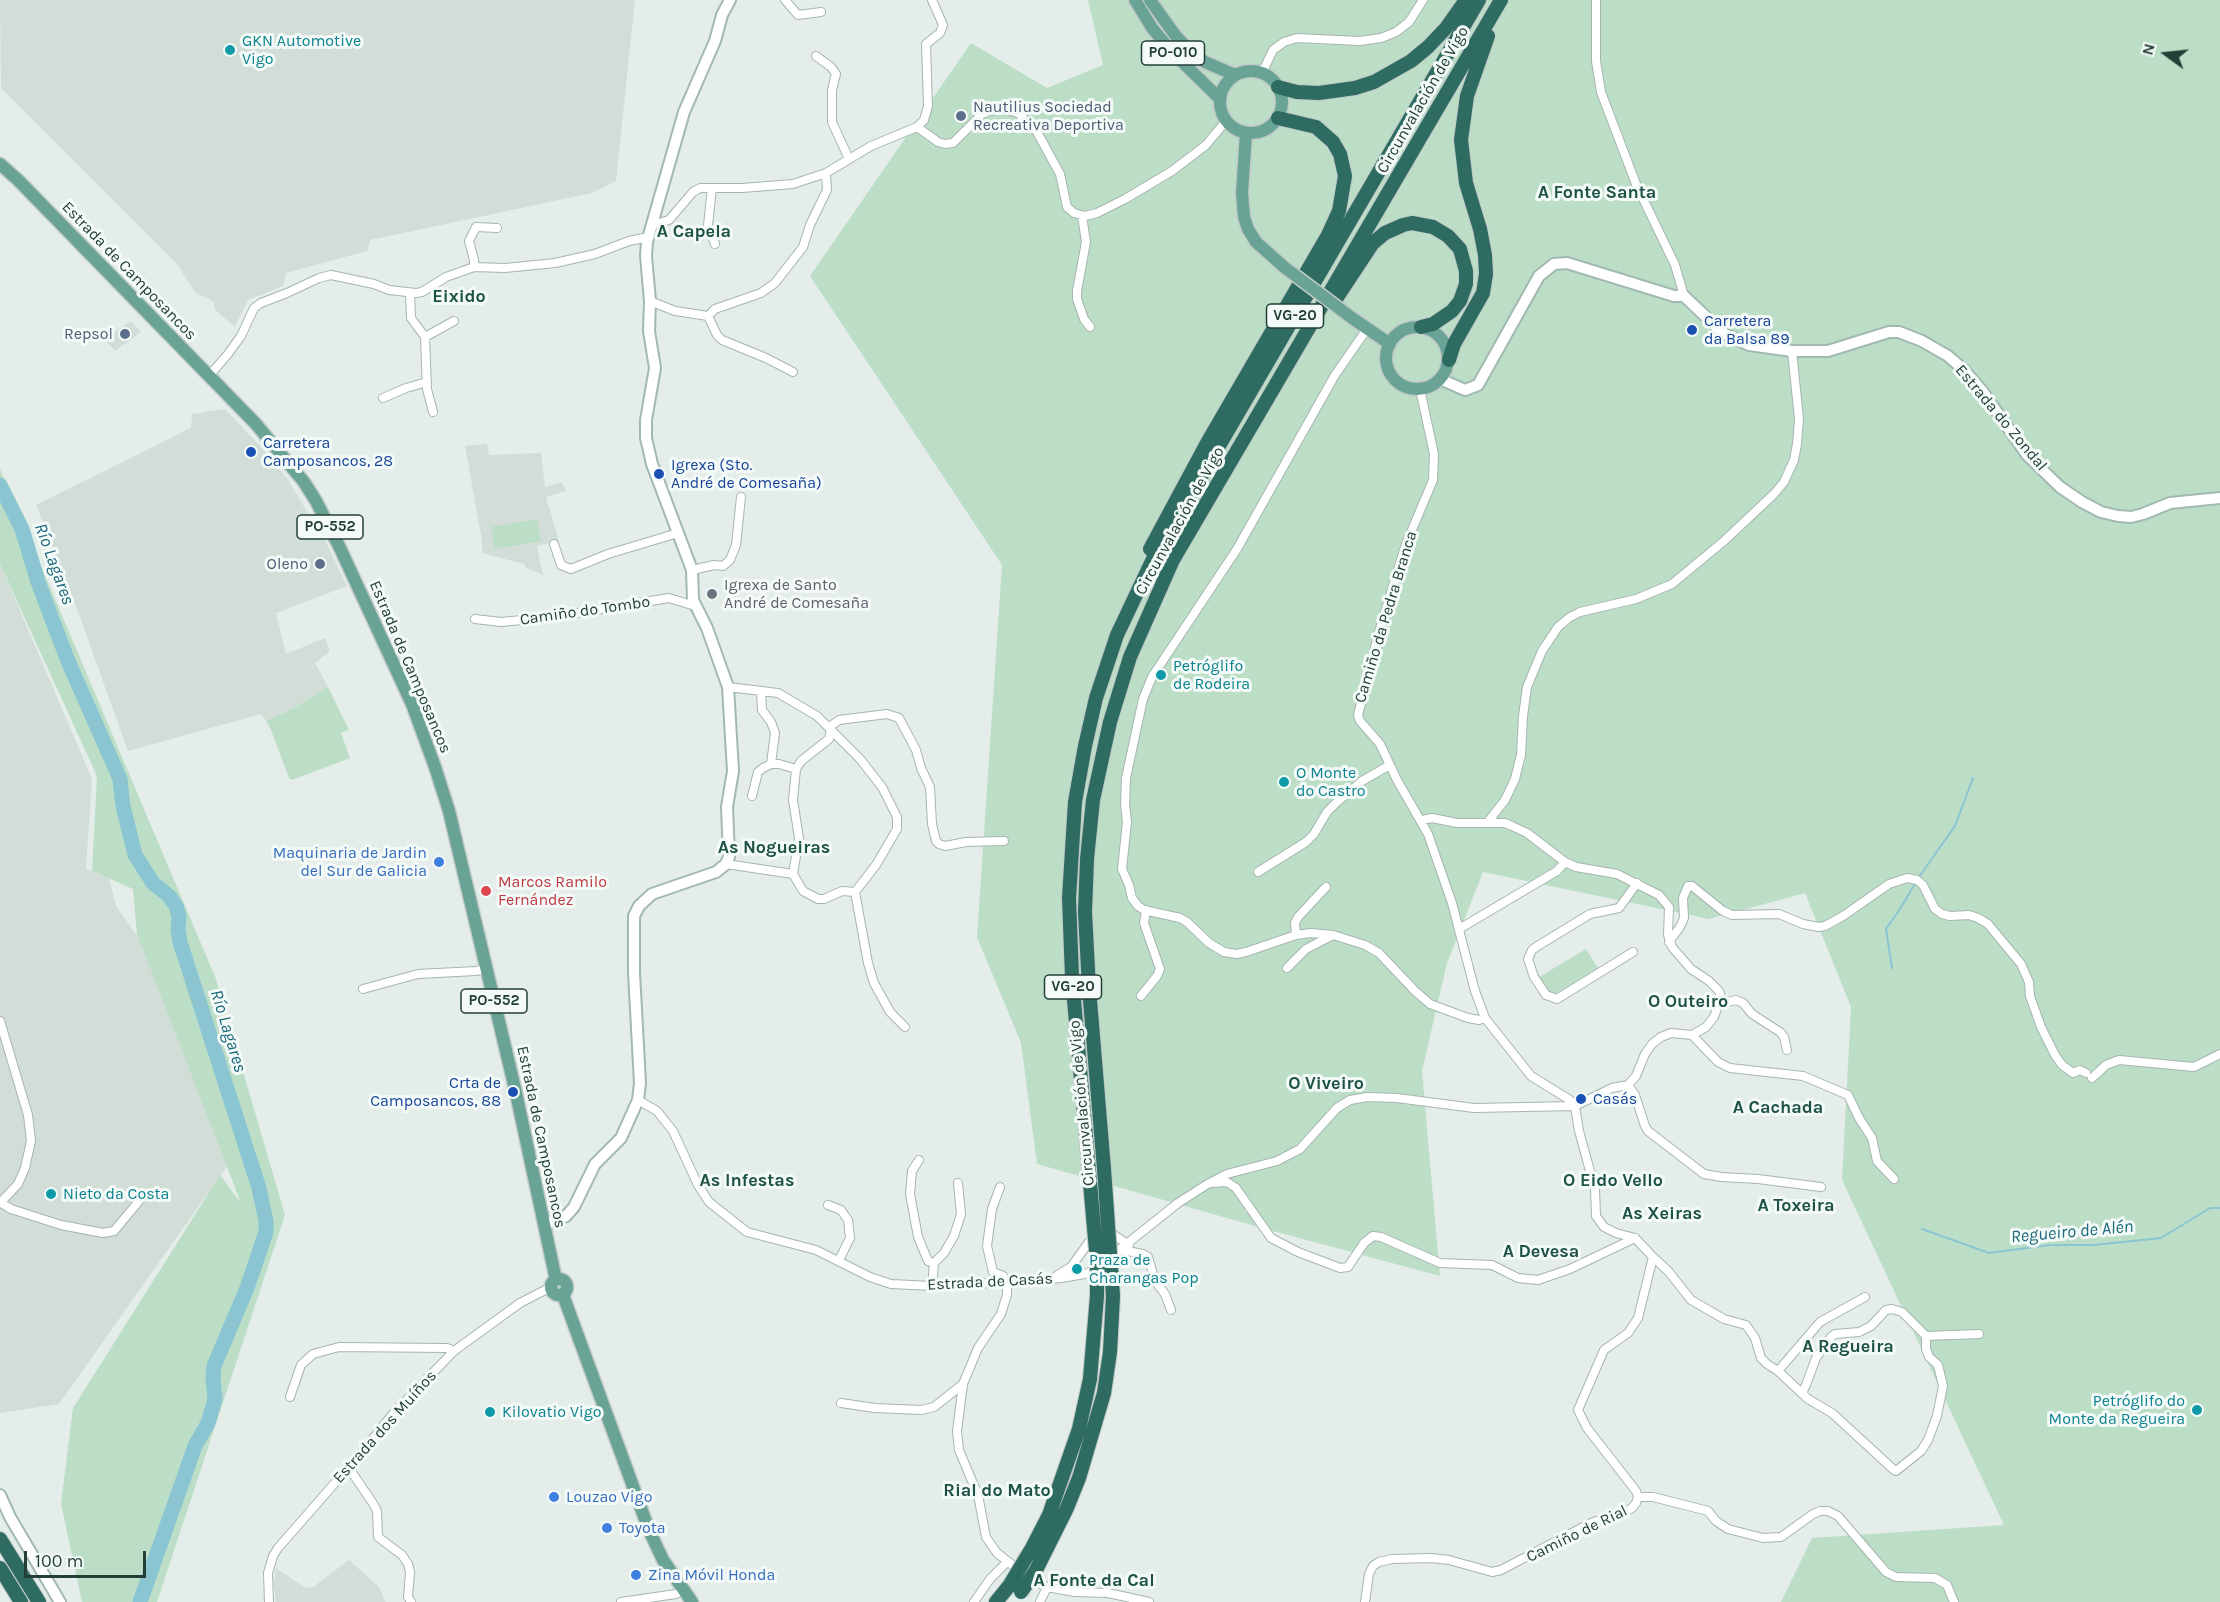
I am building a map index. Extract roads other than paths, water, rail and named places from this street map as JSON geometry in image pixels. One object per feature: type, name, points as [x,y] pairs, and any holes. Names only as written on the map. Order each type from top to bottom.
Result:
[{"type":"highway","points":[[1278,87],[1297,92],[1325,92],[1355,88],[1374,82],[1411,61],[1428,47],[1446,28],[1466,0]]},
{"type":"highway","name":"Circunvalación de Vigo","points":[[1014,1593],[1032,1548],[1049,1515],[1079,1429],[1090,1379],[1096,1320],[1097,1285],[1072,977],[1070,898],[1075,802],[1096,698],[1117,635],[1153,559],[1479,0]]},
{"type":"highway","points":[[1449,360],[1454,344],[1483,293],[1486,274],[1480,229],[1466,183],[1461,140],[1467,96],[1497,6]]},
{"type":"highway","name":"Circunvalación de Vigo","points":[[996,1602],[1014,1593],[1046,1552],[1071,1499],[1093,1435],[1104,1393],[1110,1352],[1113,1296],[1085,912],[1093,800],[1110,722],[1130,657],[1173,560],[1497,6]]},
{"type":"highway","points":[[1117,635],[1124,606],[1160,529],[1207,442],[1328,235],[1339,211],[1345,176],[1340,154],[1334,142],[1316,127],[1278,118]]},
{"type":"highway","points":[[1277,384],[1297,363],[1373,243],[1395,228],[1412,223],[1433,227],[1448,236],[1460,249],[1466,271],[1464,292],[1452,312],[1433,324],[1421,327]]},
{"type":"highway","points":[[0,1539],[39,1602]]},
{"type":"highway","points":[[0,1568],[21,1602]]},
{"type":"main road","name":"PO-010","points":[[1135,0],[1152,28],[1172,52],[1220,99]]},
{"type":"main road","name":"PO-010","points":[[1150,0],[1175,35],[1192,53],[1205,62],[1235,75]]},
{"type":"main road","points":[[1251,70],[1262,73],[1269,76],[1278,87],[1282,97],[1278,118],[1264,130],[1246,133],[1226,121],[1220,107],[1220,99],[1224,85],[1235,75],[1251,70]]},
{"type":"main road","points":[[1246,133],[1242,193],[1244,217],[1256,242],[1284,267],[1390,344]]},
{"type":"main road","name":"Estrada de Camposancos","points":[[0,152],[18,180]]},
{"type":"main road","name":"Estrada de Camposancos","points":[[0,164],[256,424],[304,482],[327,522],[412,704],[449,811],[516,1093],[544,1225],[553,1283]]},
{"type":"main road","points":[[1421,327],[1439,335],[1446,346],[1449,360],[1440,379],[1431,386],[1420,389],[1403,386],[1390,373],[1386,355],[1394,338],[1406,329],[1421,327]]},
{"type":"main road","points":[[553,1283],[554,1294],[563,1294],[649,1530],[663,1560],[693,1602]]},
{"type":"street","points":[[544,1225],[566,1216],[574,1207],[596,1164],[621,1138],[638,1100],[640,1083],[634,973],[634,916],[639,906],[652,894],[716,872],[726,864],[729,857],[727,807],[734,771],[728,687],[707,628],[691,594],[692,570],[652,464],[646,438],[646,420],[655,368],[649,331],[650,301],[646,256],[652,225],[686,106],[715,41],[722,15],[730,0]]},
{"type":"street","points":[[785,0],[798,15],[821,12]]},
{"type":"street","points":[[652,225],[669,220],[696,190],[787,185],[826,173],[871,146],[917,127],[924,120],[928,106],[926,44],[940,33],[943,24],[932,0]]},
{"type":"street","points":[[1262,73],[1273,50],[1284,42],[1297,38],[1360,41],[1381,38],[1396,32],[1408,22],[1423,0]]},
{"type":"street","points":[[1440,379],[1465,390],[1478,385],[1488,371],[1535,282],[1543,271],[1554,264],[1577,265],[1674,296],[1684,296],[1675,265],[1636,184],[1601,92],[1596,61],[1596,0]]},
{"type":"street","points":[[816,56],[831,67],[836,74],[832,90],[832,122],[849,159]]},
{"type":"street","points":[[917,127],[938,142],[953,143],[982,114],[1004,109],[1018,113],[1037,132],[1060,174],[1067,207],[1082,216],[1092,214],[1125,199],[1172,171],[1206,146],[1226,121]]},
{"type":"street","points":[[708,316],[715,309],[770,288],[790,266],[803,247],[810,225],[824,197],[828,184],[826,173]]},
{"type":"street","points":[[712,188],[708,225],[715,244]]},
{"type":"street","points":[[1082,216],[1086,242],[1077,300],[1084,319],[1090,327]]},
{"type":"street","points":[[474,267],[469,241],[476,227],[497,228]]},
{"type":"street","points":[[209,376],[241,336],[254,308],[319,278],[331,275],[374,284],[389,290],[422,292],[446,277],[474,267],[505,268],[555,263],[596,254],[629,241],[649,237]]},
{"type":"street","points":[[410,293],[411,318],[425,338],[427,382],[433,412]]},
{"type":"street","name":"Estrada do Zondal","points":[[1684,296],[1723,333],[1738,342],[1757,347],[1792,351],[1828,351],[1889,332],[1908,335],[1948,356],[1964,370],[1983,392],[2027,455],[2060,488],[2101,512],[2131,517],[2170,503],[2220,498]]},
{"type":"street","points":[[650,301],[675,311],[708,316]]},
{"type":"street","points":[[708,316],[722,340],[793,372]]},
{"type":"street","points":[[425,338],[454,321]]},
{"type":"street","points":[[1367,329],[1335,375],[1237,549],[1152,677],[1147,688],[1126,778],[1126,833],[1122,868],[1130,885],[1132,898],[1138,906],[1180,918],[1209,944],[1230,954],[1246,952],[1296,935],[1311,933],[1333,935],[1365,945],[1379,953],[1415,992],[1430,1004],[1468,1018],[1479,1020],[1485,1018]]},
{"type":"street","points":[[1486,823],[1505,800],[1515,779],[1521,754],[1527,687],[1542,651],[1558,627],[1580,612],[1636,600],[1672,584],[1724,541],[1784,482],[1794,460],[1797,444],[1797,386],[1792,351]]},
{"type":"street","points":[[383,398],[427,382]]},
{"type":"street","name":"Camiño da Pedra Branca","points":[[1420,389],[1434,454],[1434,472],[1431,486],[1406,544],[1358,709],[1360,721],[1380,744],[1422,820],[1443,877],[1475,991],[1485,1018],[1531,1076],[1570,1100],[1575,1106]]},
{"type":"street","points":[[692,570],[714,565],[723,566],[730,560],[736,545],[741,497]]},
{"type":"street","points":[[554,544],[561,566],[571,569],[608,554],[678,533]]},
{"type":"street","name":"Camiño do Tombo","points":[[475,619],[501,622],[553,617],[669,598],[695,606]]},
{"type":"street","points":[[728,687],[783,695],[824,720],[866,765],[882,787],[898,823],[891,842],[855,892],[874,983],[890,1012],[905,1028]]},
{"type":"street","points":[[761,692],[762,710],[776,733],[771,764]]},
{"type":"street","points":[[855,892],[842,891],[824,899],[818,899],[803,891],[793,874],[799,838],[792,800],[796,769],[801,761],[829,739],[834,723],[839,720],[887,714],[896,716],[916,750],[930,787],[932,825],[939,844],[945,846],[966,842],[1004,842]]},
{"type":"street","points":[[752,796],[758,772],[771,764],[796,769]]},
{"type":"street","points":[[1258,872],[1306,842],[1337,802],[1362,781],[1390,765]]},
{"type":"street","points":[[1422,820],[1432,818],[1457,823],[1512,826],[1545,846],[1565,862],[1589,870],[1617,874],[1659,895],[1669,907],[1669,942],[1678,956],[1715,986],[1721,997],[1714,1017],[1706,1027],[1692,1035],[1671,1033],[1661,1037],[1645,1054],[1636,1076],[1628,1085],[1612,1088],[1575,1106],[1579,1131],[1595,1189],[1596,1216],[1605,1227],[1616,1233],[1635,1238],[1669,1272],[1691,1300],[1724,1319],[1746,1325],[1755,1338],[1761,1358],[1778,1371],[1802,1393],[1816,1404],[1832,1413],[1890,1468],[1896,1471],[1921,1451],[1934,1426],[1943,1386],[1938,1365],[1929,1357],[1926,1349],[1926,1336],[1902,1312],[1892,1309],[1886,1310],[1871,1326],[1859,1332],[1832,1336],[1816,1358],[1802,1393]]},
{"type":"street","points":[[1459,929],[1557,871],[1565,862]]},
{"type":"street","points":[[726,864],[793,874]]},
{"type":"street","points":[[1669,942],[1680,927],[1683,918],[1683,898],[1688,886],[1692,886],[1723,911],[1732,915],[1779,914],[1803,924],[1819,927],[1834,921],[1889,884],[1907,878],[1917,880],[1923,885],[1935,909],[1950,916],[1969,915],[1988,924],[2021,964],[2029,982],[2030,996],[2041,1027],[2055,1055],[2062,1065],[2073,1073],[2080,1070],[2089,1075],[2119,1060],[2194,1067],[2220,1054]]},
{"type":"street","points":[[1633,952],[1555,999],[1546,995],[1534,977],[1528,959],[1536,947],[1590,914],[1619,908],[1637,883]]},
{"type":"street","points":[[1296,935],[1294,923],[1326,887]]},
{"type":"street","points":[[1141,996],[1160,969],[1144,923],[1146,910]]},
{"type":"street","points":[[1287,968],[1306,949],[1333,935]]},
{"type":"street","points":[[363,989],[418,974],[486,969]]},
{"type":"street","points":[[1719,1004],[1736,1000],[1743,1003],[1752,1014],[1784,1036],[1787,1050]]},
{"type":"street","points":[[0,1021],[28,1115],[31,1141],[25,1168],[18,1184],[0,1203],[11,1209],[61,1225],[104,1233],[114,1231],[139,1201]]},
{"type":"street","points":[[1692,1035],[1718,1062],[1730,1068],[1803,1076],[1848,1095],[1858,1118],[1872,1138],[1877,1161],[1894,1179]]},
{"type":"street","points":[[1628,1085],[1635,1095],[1648,1131],[1704,1174],[1721,1178],[1758,1179],[1821,1186]]},
{"type":"street","name":"Estrada de Casás","points":[[638,1100],[657,1111],[673,1131],[698,1185],[710,1202],[747,1232],[816,1250],[882,1282],[932,1286],[1049,1279],[1085,1274],[1125,1247],[1178,1203],[1210,1183],[1227,1174],[1289,1156],[1307,1143],[1337,1108],[1356,1098],[1397,1098],[1474,1108],[1575,1106]]},
{"type":"street","points":[[920,1160],[912,1171],[910,1194],[918,1237],[928,1261],[934,1263]]},
{"type":"street","points":[[1210,1183],[1227,1182],[1236,1188],[1271,1238],[1340,1269],[1348,1267],[1364,1243],[1373,1236],[1440,1263],[1492,1265],[1518,1278],[1538,1280],[1570,1269],[1635,1238]]},
{"type":"street","points":[[932,1286],[934,1263],[944,1253],[954,1236],[961,1215],[958,1183]]},
{"type":"street","points":[[974,1602],[990,1579],[1009,1563],[986,1538],[978,1495],[959,1450],[957,1438],[957,1418],[963,1384],[978,1348],[1001,1314],[1008,1295],[1007,1282],[1003,1276],[993,1272],[987,1246],[992,1209],[1000,1187]]},
{"type":"street","points":[[828,1205],[841,1210],[848,1220],[850,1238],[839,1260]]},
{"type":"street","points":[[1049,1279],[1071,1267],[1089,1242],[1101,1233],[1114,1235],[1125,1247],[1148,1257],[1155,1281],[1165,1294],[1172,1310]]},
{"type":"street","name":"Camiño de Rial","points":[[1365,1602],[1370,1574],[1373,1566],[1379,1562],[1392,1559],[1440,1559],[1492,1572],[1501,1570],[1593,1522],[1632,1508],[1638,1497],[1636,1491],[1587,1428],[1578,1410],[1604,1350],[1628,1333],[1638,1318],[1653,1257]]},
{"type":"street","name":"Estrada dos Muíños","points":[[269,1602],[268,1573],[273,1556],[392,1415],[454,1352],[520,1303],[553,1283]]},
{"type":"street","points":[[1778,1371],[1820,1322],[1864,1297]]},
{"type":"street","points":[[1926,1336],[1979,1334]]},
{"type":"street","points":[[290,1397],[301,1365],[313,1354],[339,1347],[375,1346],[409,1349],[447,1348],[454,1352]]},
{"type":"street","points":[[841,1403],[874,1408],[921,1410],[934,1407],[963,1384]]},
{"type":"street","points":[[349,1468],[374,1505],[378,1537],[402,1555],[408,1564],[410,1572],[408,1597],[411,1602]]},
{"type":"street","points":[[0,1495],[10,1517],[60,1602]]},
{"type":"street","points":[[1638,1497],[1653,1497],[1708,1511],[1716,1521],[1728,1529],[1763,1538],[1781,1537],[1820,1510],[1828,1511],[1838,1516],[1886,1572],[1896,1577],[1935,1578],[1947,1585],[1954,1602]]},
{"type":"street","points":[[1037,1581],[1047,1587],[1075,1592],[1108,1593],[1129,1600],[1149,1602]]},
{"type":"street","points":[[1040,1602],[1047,1587]]},
{"type":"street","points":[[621,1602],[676,1594],[684,1590]]},
{"type":"waterway","name":"Río Lagares","points":[[0,485],[22,529],[38,582],[68,661],[120,779],[123,806],[135,855],[153,883],[169,896],[176,906],[179,916],[180,942],[259,1188],[266,1221],[266,1232],[247,1288],[214,1366],[215,1399],[208,1423],[195,1446],[140,1602]]},
{"type":"waterway","points":[[1919,877],[1955,826],[1973,778]]},
{"type":"waterway","points":[[1892,968],[1886,929],[1916,882]]},
{"type":"waterway","name":"Regueiro de Alén","points":[[1922,1229],[1989,1253],[2050,1245],[2094,1245],[2161,1238],[2210,1208],[2220,1208]]},
{"type":"place","name":"GKN Automotive Vigo","points":[[230,50]]},
{"type":"place","name":"Nautilius Sociedad Recreativa Deportiva","points":[[961,116]]},
{"type":"place","name":"Carretera da Balsa 89","points":[[1692,330]]},
{"type":"place","name":"Repsol","points":[[125,334]]},
{"type":"place","name":"Carretera Camposancos, 28","points":[[251,452]]},
{"type":"place","name":"Igrexa (Sto. André de Comesaña)","points":[[659,474]]},
{"type":"place","name":"Oleno","points":[[320,564]]},
{"type":"place","name":"Igrexa de Santo André de Comesaña","points":[[712,594]]},
{"type":"place","name":"Petróglifo de Rodeira","points":[[1161,675]]},
{"type":"place","name":"O Monte do Castro","points":[[1284,782]]},
{"type":"place","name":"Maquinaria de Jardin del Sur de Galicia","points":[[439,862]]},
{"type":"place","name":"Marcos Ramilo Fernández","points":[[486,891]]},
{"type":"place","name":"Crta de Camposancos, 88","points":[[513,1092]]},
{"type":"place","name":"Casás","points":[[1581,1099]]},
{"type":"place","name":"Nieto da Costa","points":[[51,1194]]},
{"type":"place","name":"Praza de Charangas Pop","points":[[1077,1269]]},
{"type":"place","name":"Petróglifo do Monte da Regueira","points":[[2197,1410]]},
{"type":"place","name":"Kilovatio Vigo","points":[[490,1412]]},
{"type":"place","name":"Louzao Vigo","points":[[554,1497]]},
{"type":"place","name":"Toyota","points":[[607,1528]]},
{"type":"place","name":"Zina Móvil Honda","points":[[636,1575]]},
{"type":"district","name":"A Fonte Santa","points":[[1597,193]]},
{"type":"district","name":"A Capela","points":[[694,232]]},
{"type":"district","name":"Eixido","points":[[459,297]]},
{"type":"district","name":"As Nogueiras","points":[[774,848]]},
{"type":"district","name":"O Outeiro","points":[[1688,1002]]},
{"type":"district","name":"O Viveiro","points":[[1326,1084]]},
{"type":"district","name":"A Cachada","points":[[1778,1108]]},
{"type":"district","name":"As Infestas","points":[[747,1181]]},
{"type":"district","name":"O Eido Vello","points":[[1613,1181]]},
{"type":"district","name":"A Toxeira","points":[[1796,1206]]},
{"type":"district","name":"As Xeiras","points":[[1662,1214]]},
{"type":"district","name":"A Devesa","points":[[1541,1252]]},
{"type":"district","name":"A Regueira","points":[[1848,1347]]},
{"type":"district","name":"Rial do Mato","points":[[997,1491]]},
{"type":"district","name":"A Fonte da Cal","points":[[1094,1581]]}]
